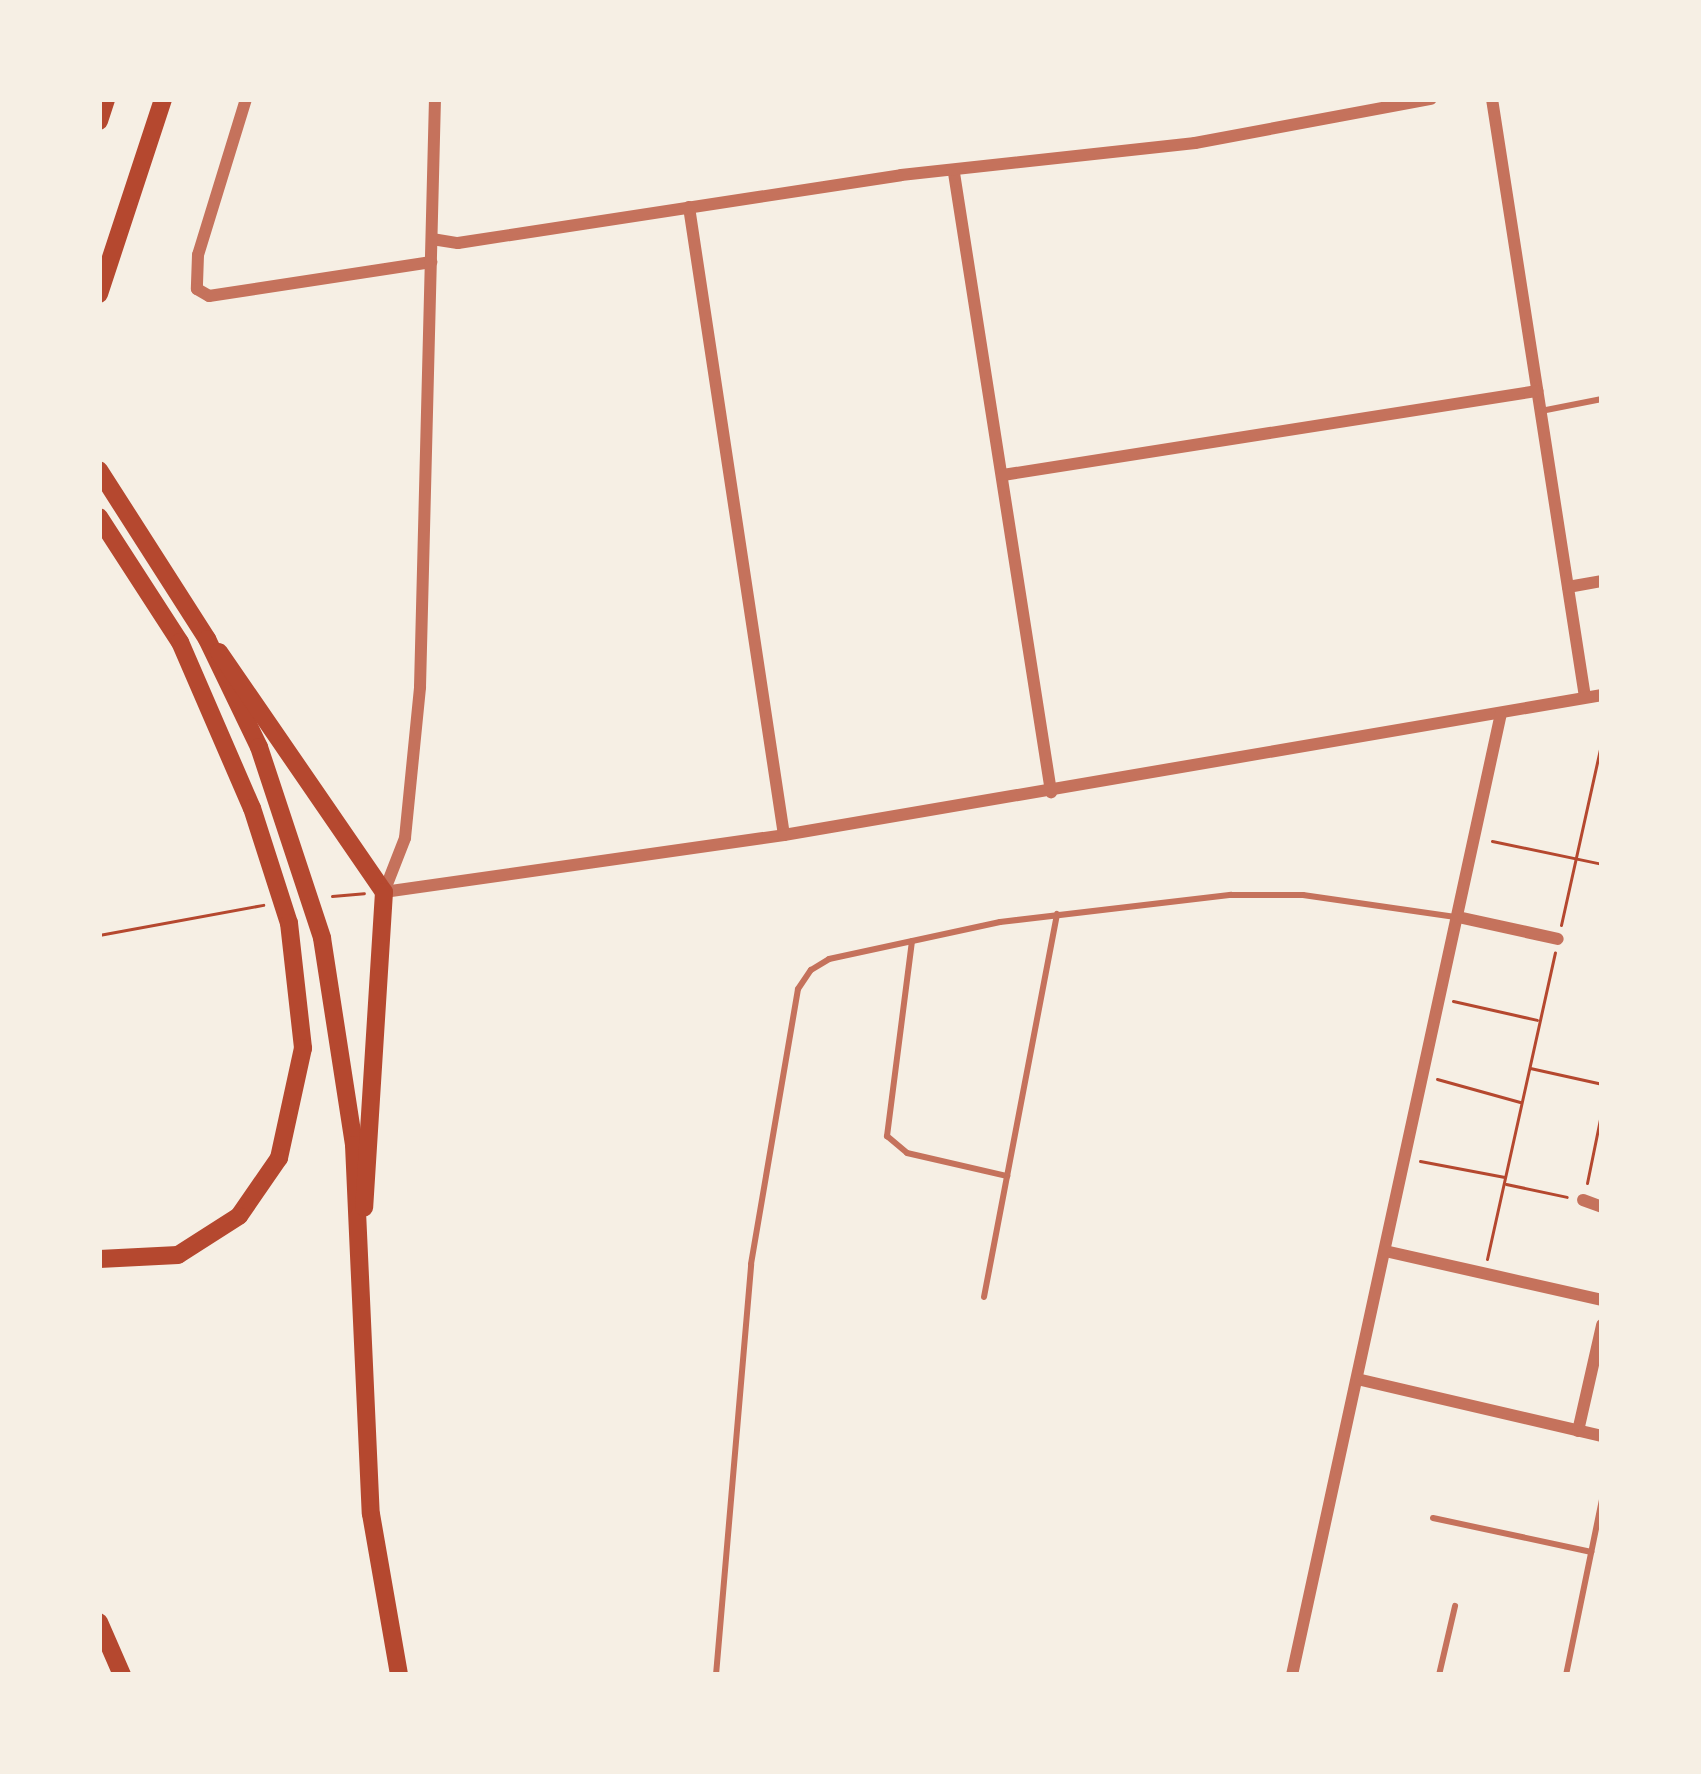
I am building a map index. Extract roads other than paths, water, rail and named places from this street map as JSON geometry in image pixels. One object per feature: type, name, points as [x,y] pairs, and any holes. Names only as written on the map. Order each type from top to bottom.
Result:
[{"type":"highway","points":[[99,121],[106,99]]},
{"type":"highway","points":[[99,294],[163,99]]},
{"type":"highway","points":[[99,470],[207,639],[259,747],[311,898],[347,1071],[359,1223],[370,1514],[400,1675]]},
{"type":"highway","points":[[99,517],[180,642],[283,902],[303,1048],[279,1158],[254,1201],[201,1245],[152,1261],[99,1259]]},
{"type":"highway","points":[[207,639],[238,673],[384,892],[370,1183],[359,1223]]},
{"type":"highway","points":[[99,1622],[122,1675]]},
{"type":"street","points":[[246,99],[198,255],[194,282],[209,296],[431,262]]},
{"type":"street","points":[[435,99],[420,687],[405,838],[384,892],[784,836],[1602,695]]},
{"type":"street","points":[[432,239],[458,243],[688,207],[1195,143],[1431,99]]},
{"type":"street","points":[[1492,99],[1585,698]]},
{"type":"street","points":[[954,173],[1051,792]]},
{"type":"street","points":[[688,207],[784,836]]},
{"type":"street","points":[[1003,476],[1537,391]]},
{"type":"street","points":[[1568,587],[1602,581]]},
{"type":"street","points":[[1292,1675],[1501,713]]},
{"type":"street","points":[[1459,917],[1558,939]]},
{"type":"street","points":[[1583,1201],[1602,1207]]},
{"type":"street","points":[[1385,1251],[1602,1300]]},
{"type":"street","points":[[1578,1431],[1602,1325]]},
{"type":"street","points":[[1357,1379],[1602,1436]]},
{"type":"lane","points":[[1540,410],[1602,399]]},
{"type":"lane","points":[[716,1675],[751,1264],[798,989],[830,959],[1057,914],[1304,895],[1459,917]]},
{"type":"lane","points":[[984,1297],[1057,914]]},
{"type":"lane","points":[[912,941],[887,1136],[908,1154],[1007,1177]]},
{"type":"lane","points":[[1565,1675],[1602,1500]]},
{"type":"lane","points":[[1433,1519],[1591,1552]]},
{"type":"lane","points":[[1438,1675],[1455,1606]]}]
